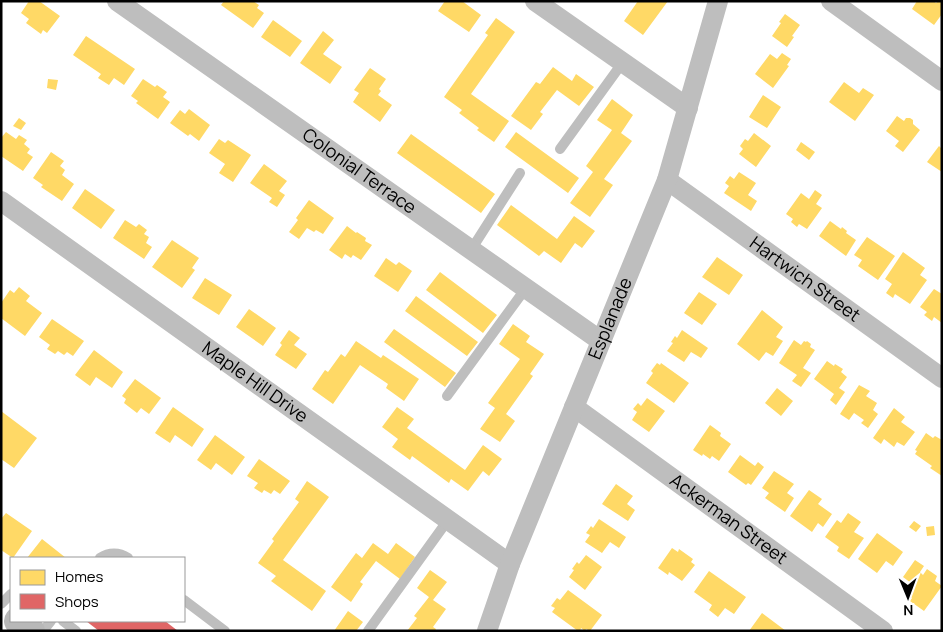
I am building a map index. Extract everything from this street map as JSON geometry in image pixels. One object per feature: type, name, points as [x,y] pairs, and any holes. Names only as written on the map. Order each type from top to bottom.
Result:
[{"type":"main road","points":[[19,622],[31,631]]},
{"type":"street","name":"Colonial Terrace","points":[[118,1],[601,341]]},
{"type":"street","points":[[535,1],[688,108]]},
{"type":"street","name":"Esplanade","points":[[487,631],[510,564],[667,180],[718,1]]},
{"type":"street","points":[[831,1],[942,81]]},
{"type":"street","name":"Hartwich Street","points":[[667,180],[942,378]]},
{"type":"street","name":"Maple Hill Drive","points":[[1,200],[510,564]]},
{"type":"street","name":"Ackerman Street","points":[[574,407],[884,631]]},
{"type":"lane","points":[[560,149],[623,62]]},
{"type":"lane","points":[[471,250],[520,173]]},
{"type":"lane","points":[[447,396],[526,288]]},
{"type":"lane","points":[[368,631],[448,520]]},
{"type":"lane","points":[[101,557],[113,553],[126,557]]},
{"type":"lane","points":[[1,604],[10,595]]},
{"type":"lane","points":[[185,601],[225,631]]},
{"type":"lane","points":[[64,622],[76,631]]},
{"type":"building: Homes","points":[[29,1],[39,1],[60,16],[47,33],[43,30],[41,34],[26,23],[29,19],[21,13]]},
{"type":"building: Homes","points":[[224,1],[253,1],[259,5],[257,8],[264,13],[253,28],[221,5]]},
{"type":"building: Homes","points":[[445,1],[462,1],[481,15],[469,32],[438,11]]},
{"type":"building: Homes","points":[[638,1],[668,1],[643,35],[624,21]]},
{"type":"building: Homes","points":[[917,1],[934,1],[936,3],[942,1],[942,14],[934,25],[912,9]]},
{"type":"building: Homes","points":[[785,14],[800,25],[787,47],[772,36]]},
{"type":"building: Homes","points":[[496,18],[515,32],[471,94],[509,121],[494,142],[477,130],[479,128],[459,113],[462,110],[444,97],[488,35],[485,33]]},
{"type":"building: Homes","points":[[273,20],[302,41],[290,57],[261,37]]},
{"type":"building: Homes","points":[[323,31],[334,40],[323,54],[342,67],[330,84],[300,63]]},
{"type":"building: Homes","points":[[86,36],[135,69],[124,85],[114,78],[109,85],[98,78],[101,74],[73,55]]},
{"type":"building: Homes","points":[[782,53],[791,59],[787,65],[789,66],[773,88],[755,74],[770,54],[777,59]]},
{"type":"building: Homes","points":[[553,67],[572,81],[576,74],[594,87],[579,106],[557,90],[540,112],[543,114],[531,130],[511,116],[536,82],[540,84]]},
{"type":"building: Homes","points":[[370,68],[386,79],[379,89],[381,91],[378,95],[392,105],[380,122],[353,102],[359,93],[354,90]]},
{"type":"building: Homes","points":[[48,79],[58,80],[56,90],[47,88]]},
{"type":"building: Homes","points":[[143,79],[167,92],[163,97],[170,102],[158,119],[136,103],[138,101],[131,96]]},
{"type":"building: Homes","points":[[844,82],[859,93],[863,88],[874,95],[855,121],[829,102]]},
{"type":"building: Homes","points":[[763,95],[781,107],[767,128],[749,117]]},
{"type":"building: Homes","points":[[612,99],[633,115],[621,133],[632,141],[604,179],[613,185],[590,217],[570,203],[593,172],[586,166],[612,130],[597,120]]},
{"type":"building: Homes","points":[[189,109],[210,125],[199,141],[190,134],[188,136],[170,123],[180,110],[185,114]]},
{"type":"building: Homes","points":[[897,116],[904,121],[906,118],[910,118],[913,120],[913,124],[920,130],[903,152],[895,146],[899,141],[886,131]]},
{"type":"building: Homes","points":[[19,118],[26,123],[21,130],[13,126]]},
{"type":"building: Homes","points":[[6,132],[16,139],[19,135],[27,140],[24,144],[30,149],[27,153],[33,157],[23,171],[1,156],[1,138]]},
{"type":"building: Homes","points":[[516,132],[579,178],[568,193],[505,147]]},
{"type":"building: Homes","points":[[754,133],[771,146],[756,167],[739,154],[743,149],[740,146],[745,139],[748,141]]},
{"type":"building: Homes","points":[[411,134],[495,194],[481,213],[397,153]]},
{"type":"building: Homes","points":[[219,139],[225,143],[228,140],[251,155],[233,182],[219,173],[225,164],[209,153]]},
{"type":"building: Homes","points":[[801,142],[815,152],[809,160],[796,150]]},
{"type":"building: Homes","points":[[939,146],[942,149],[942,172],[927,162]]},
{"type":"building: Homes","points":[[51,152],[64,161],[60,166],[65,170],[62,175],[74,184],[62,201],[41,187],[43,185],[33,178]]},
{"type":"building: Homes","points":[[264,164],[287,181],[279,191],[285,195],[277,207],[269,202],[272,198],[250,183]]},
{"type":"building: Homes","points":[[739,172],[756,183],[748,195],[757,201],[751,211],[724,193],[729,186],[725,183],[730,176],[734,179]]},
{"type":"building: Homes","points":[[85,189],[115,210],[101,229],[72,208]]},
{"type":"building: Homes","points":[[815,190],[822,195],[816,204],[822,208],[807,229],[799,224],[797,227],[791,222],[793,219],[786,214],[801,193],[809,199]]},
{"type":"building: Homes","points":[[309,200],[334,218],[323,234],[307,228],[299,239],[289,232]]},
{"type":"building: Homes","points":[[511,205],[557,239],[574,216],[595,231],[582,248],[575,243],[561,263],[544,251],[539,256],[497,225]]},
{"type":"building: Homes","points":[[125,220],[136,227],[139,224],[147,230],[144,234],[149,237],[146,243],[152,247],[144,259],[113,238]]},
{"type":"building: Homes","points":[[830,221],[841,229],[842,227],[847,231],[846,233],[856,240],[846,256],[819,236]]},
{"type":"building: Homes","points":[[347,226],[366,238],[365,241],[372,245],[361,260],[353,255],[351,258],[345,254],[342,259],[329,250]]},
{"type":"building: Homes","points":[[867,237],[895,256],[878,280],[858,266],[862,260],[854,255]]},
{"type":"building: Homes","points":[[172,240],[199,258],[192,268],[195,270],[182,288],[152,267]]},
{"type":"building: Homes","points":[[903,252],[925,268],[920,275],[927,280],[910,304],[895,294],[893,298],[886,293],[892,284],[885,279]]},
{"type":"building: Homes","points":[[717,257],[743,275],[729,295],[702,277]]},
{"type":"building: Homes","points":[[386,258],[396,265],[399,262],[412,271],[398,292],[374,276]]},
{"type":"building: Homes","points":[[440,272],[497,315],[483,333],[426,290]]},
{"type":"building: Homes","points":[[205,278],[232,295],[219,315],[192,298]]},
{"type":"building: Homes","points":[[19,287],[30,296],[26,301],[42,313],[25,336],[1,318],[1,303],[10,290],[14,293]]},
{"type":"building: Homes","points":[[934,289],[942,294],[942,323],[934,317],[932,321],[924,315],[927,312],[920,307]]},
{"type":"building: Homes","points":[[699,292],[717,304],[702,325],[684,313]]},
{"type":"building: Homes","points":[[416,296],[478,342],[467,356],[405,311]]},
{"type":"building: Homes","points":[[249,309],[276,328],[263,346],[236,327]]},
{"type":"building: Homes","points":[[762,310],[783,327],[776,337],[783,341],[773,356],[766,352],[759,361],[737,344]]},
{"type":"building: Homes","points":[[52,319],[84,341],[73,356],[67,352],[64,355],[58,351],[55,354],[47,349],[50,345],[39,337]]},
{"type":"building: Homes","points":[[513,324],[530,336],[526,342],[544,354],[530,374],[533,376],[506,414],[515,421],[500,442],[480,429],[495,408],[488,403],[520,359],[499,344]]},
{"type":"building: Homes","points":[[394,329],[456,373],[445,387],[384,342]]},
{"type":"building: Homes","points":[[289,330],[300,338],[294,345],[307,354],[296,369],[275,355],[282,345],[280,343]]},
{"type":"building: Homes","points":[[682,330],[708,348],[701,358],[691,352],[684,362],[667,351],[673,343],[671,342],[675,336],[677,338]]},
{"type":"building: Homes","points":[[794,340],[801,345],[804,341],[807,341],[811,344],[810,347],[815,350],[803,368],[811,373],[801,387],[792,381],[797,375],[779,363]]},
{"type":"building: Homes","points":[[356,341],[381,358],[383,355],[419,379],[404,401],[386,388],[388,384],[360,365],[333,404],[312,389],[325,370],[328,372],[341,354],[345,357]]},
{"type":"building: Homes","points":[[94,350],[123,372],[112,388],[96,377],[90,386],[75,375]]},
{"type":"building: Homes","points":[[827,361],[843,369],[841,372],[847,377],[839,388],[845,392],[836,405],[830,400],[834,394],[814,379]]},
{"type":"building: Homes","points":[[657,363],[660,365],[661,363],[689,383],[674,403],[646,383]]},
{"type":"building: Homes","points":[[135,379],[161,398],[149,414],[141,408],[137,413],[124,403],[126,399],[122,396]]},
{"type":"building: Homes","points":[[859,385],[870,391],[866,396],[877,403],[873,410],[878,414],[868,428],[861,423],[864,420],[854,413],[849,420],[840,414]]},
{"type":"building: Homes","points":[[777,388],[793,401],[781,416],[765,403]]},
{"type":"building: Homes","points":[[647,398],[665,411],[649,432],[632,420],[637,412],[633,409],[638,403],[641,406]]},
{"type":"building: Homes","points":[[173,407],[204,429],[192,447],[175,435],[170,443],[155,433]]},
{"type":"building: Homes","points":[[397,407],[414,419],[407,428],[465,470],[483,445],[502,459],[489,476],[483,471],[468,491],[451,479],[449,483],[412,456],[410,460],[392,447],[398,439],[382,427]]},
{"type":"building: Homes","points":[[894,408],[905,417],[901,422],[915,432],[904,446],[897,442],[894,447],[884,439],[881,444],[873,438]]},
{"type":"building: Homes","points":[[1,411],[37,438],[14,468],[1,459]]},
{"type":"building: Homes","points":[[710,425],[731,444],[719,461],[712,456],[710,459],[703,454],[702,456],[693,450]]},
{"type":"building: Homes","points":[[926,433],[933,438],[935,436],[942,440],[942,476],[915,454],[917,451],[915,450]]},
{"type":"building: Homes","points":[[215,435],[245,457],[232,475],[216,463],[211,470],[197,460]]},
{"type":"building: Homes","points":[[740,455],[755,466],[758,462],[764,467],[751,485],[748,483],[746,485],[728,472]]},
{"type":"building: Homes","points":[[259,459],[290,481],[280,494],[274,490],[271,494],[264,490],[262,493],[254,488],[258,483],[247,476]]},
{"type":"building: Homes","points":[[774,471],[794,484],[787,493],[794,498],[785,512],[765,498],[769,493],[762,488]]},
{"type":"building: Homes","points":[[307,481],[329,497],[283,560],[326,591],[312,611],[271,581],[276,576],[258,563],[274,541],[272,539],[299,502],[295,499]]},
{"type":"building: Homes","points":[[616,484],[633,496],[627,504],[635,510],[628,521],[602,504]]},
{"type":"building: Homes","points":[[809,490],[822,499],[818,504],[832,514],[823,527],[818,523],[812,532],[790,516]]},
{"type":"building: Homes","points":[[6,513],[32,531],[14,557],[1,550],[1,519]]},
{"type":"building: Homes","points":[[848,513],[861,522],[854,532],[864,538],[849,559],[837,551],[839,547],[825,537],[837,520],[841,523]]},
{"type":"building: Homes","points":[[599,519],[626,537],[619,548],[610,542],[602,553],[585,542],[590,535],[586,533],[591,526],[593,528]]},
{"type":"building: Homes","points":[[914,521],[921,526],[916,532],[909,527]]},
{"type":"building: Homes","points":[[934,526],[935,535],[927,536],[926,527]]},
{"type":"building: Homes","points":[[877,533],[903,552],[893,566],[886,561],[877,573],[858,559]]},
{"type":"building: Homes","points":[[42,539],[65,557],[28,557]]},
{"type":"building: Homes","points":[[373,543],[388,554],[396,543],[415,557],[400,579],[376,561],[360,582],[363,584],[351,602],[331,587],[356,553],[362,558]]},
{"type":"building: Homes","points":[[672,548],[678,552],[679,549],[693,559],[691,562],[695,565],[682,581],[669,572],[668,575],[658,568]]},
{"type":"building: Homes","points":[[586,555],[602,567],[585,590],[569,577],[577,562],[579,564]]},
{"type":"building: Homes","points":[[915,560],[924,566],[920,572],[923,575],[927,569],[937,576],[935,581],[942,586],[924,611],[910,601],[912,598],[904,592],[911,583],[903,577]]},
{"type":"building: Homes","points":[[430,570],[447,582],[433,600],[446,609],[433,627],[436,629],[435,631],[407,631],[417,618],[414,616],[429,597],[417,588]]},
{"type":"building: Homes","points":[[709,571],[746,597],[734,614],[725,608],[718,617],[709,610],[712,605],[694,592]]},
{"type":"building: Homes","points":[[568,590],[602,615],[590,631],[586,629],[585,631],[581,628],[578,631],[552,612],[555,608],[551,606],[557,598],[560,600]]},
{"type":"building: Homes","points":[[348,611],[363,622],[356,631],[334,631]]},
{"type":"building: Homes","points":[[762,613],[786,631],[749,631]]},
{"type":"building: Shops","points":[[87,622],[166,622],[178,631],[99,631]]}]
